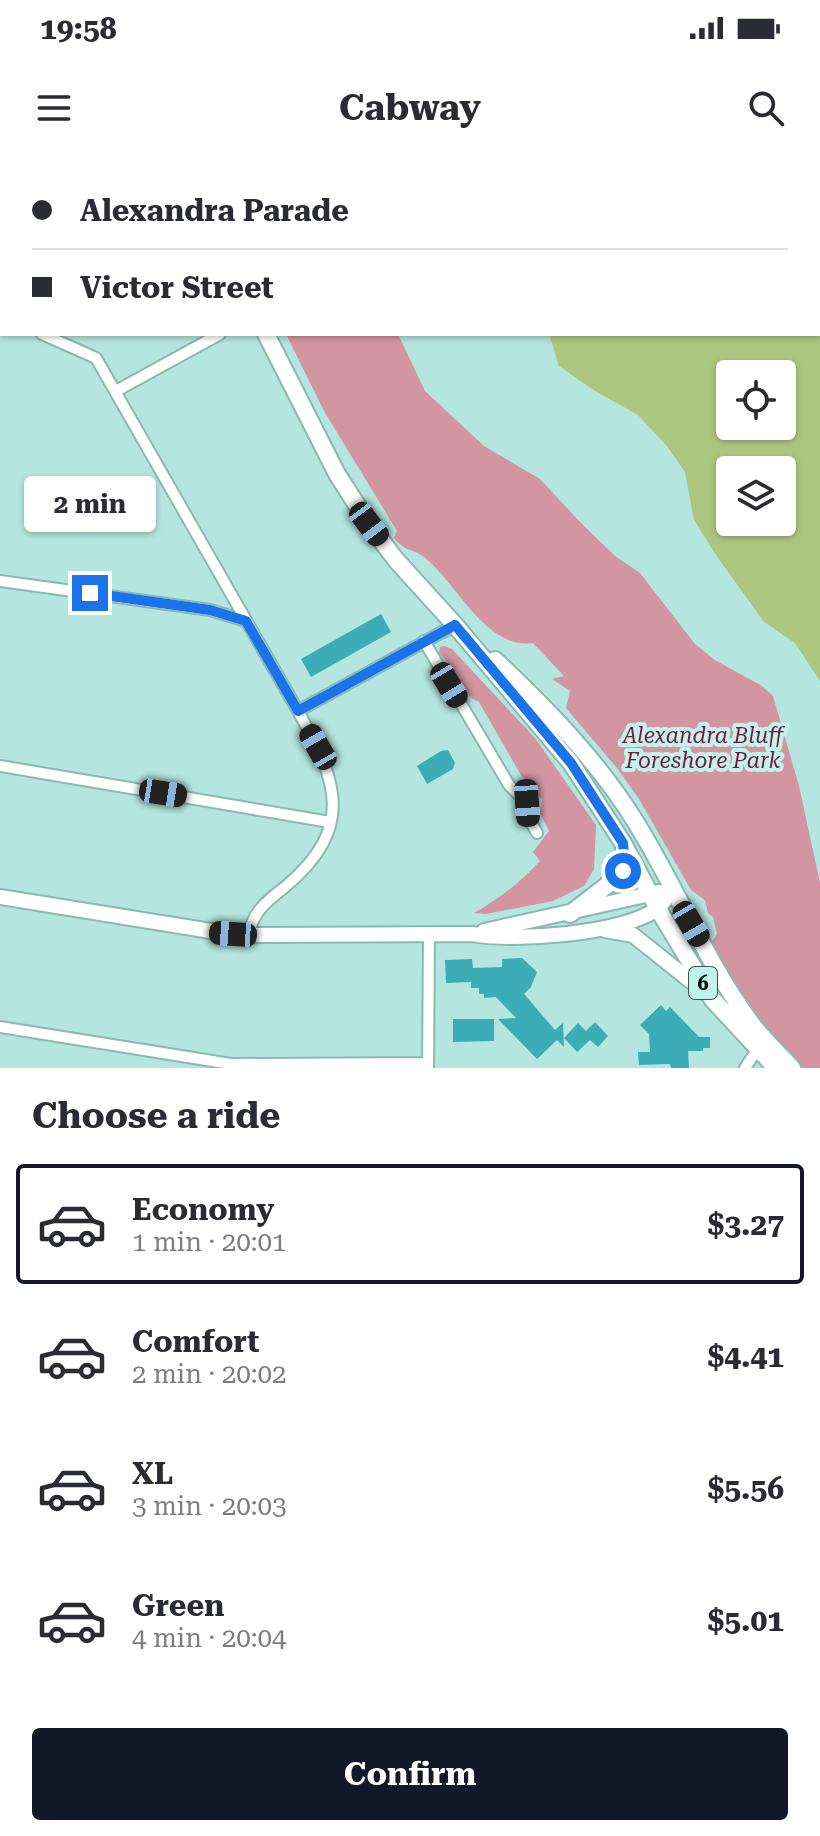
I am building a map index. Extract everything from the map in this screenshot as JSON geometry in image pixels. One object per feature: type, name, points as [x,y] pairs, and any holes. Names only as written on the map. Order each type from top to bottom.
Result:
[{"type":"main road","name":"6","points":[[267,336],[351,497],[396,560],[571,763],[623,843],[713,1000],[776,1068]]},
{"type":"main road","name":"6","points":[[455,625],[552,714],[604,776],[635,822],[728,989],[753,1026],[792,1068]]},
{"type":"main road","points":[[570,914],[623,871],[623,843]]},
{"type":"main road","points":[[472,934],[490,937],[534,936],[594,929],[632,919],[672,889]]},
{"type":"main road","points":[[0,897],[249,935],[472,934],[570,914],[655,902]]},
{"type":"main road","points":[[594,929],[633,935],[713,1000]]},
{"type":"street","points":[[46,336],[96,358],[328,769],[333,796],[330,822],[312,859],[262,906],[250,925],[249,935]]},
{"type":"street","points":[[116,391],[216,336]]},
{"type":"street","points":[[0,581],[210,610],[246,621]]},
{"type":"street","points":[[298,711],[455,625]]},
{"type":"street","points":[[424,641],[509,785],[527,803],[529,819],[537,833]]},
{"type":"street","points":[[0,766],[330,822]]},
{"type":"street","points":[[0,1027],[231,1064],[428,1066],[429,935]]},
{"type":"street","points":[[745,1068],[758,1050],[759,1042],[753,1026]]},
{"type":"green space","name":"Alexandra Bluff Foreshore Park","points":[[287,336],[399,336],[425,391],[484,446],[540,479],[615,556],[640,573],[695,644],[773,696],[799,786],[820,883],[820,1068],[803,1068],[741,993],[711,943],[717,934],[705,900],[691,890],[639,799],[617,768],[566,708],[570,691],[552,679],[564,676],[533,643],[516,642],[487,626],[436,568],[394,538],[397,531],[324,411]]},
{"type":"green space","points":[[440,647],[452,649],[535,738],[596,825],[594,869],[584,886],[553,901],[486,914],[474,913],[509,890],[540,861],[533,852],[549,831],[540,813],[542,800],[521,775],[479,702],[467,693],[450,665],[439,654]]},
{"type":"shaded area","points":[[550,336],[820,336],[820,681],[795,643],[764,622],[716,555],[694,520],[685,472],[666,445],[638,415],[559,366]]},
{"type":"building","points":[[381,614],[391,632],[311,677],[301,659]]},
{"type":"building","points":[[448,750],[455,763],[453,769],[427,784],[417,766]]},
{"type":"building","points":[[522,958],[537,972],[531,987],[524,994],[555,1030],[563,1023],[564,1047],[557,1040],[537,1059],[498,1019],[516,1018],[496,997],[484,998],[484,994],[479,994],[479,988],[471,988],[471,982],[446,983],[445,960],[472,959],[473,968],[502,967],[502,959]]},
{"type":"building","points":[[661,1005],[666,1011],[670,1007],[699,1037],[710,1037],[710,1048],[688,1051],[689,1068],[671,1068],[670,1064],[639,1065],[638,1052],[650,1052],[649,1034],[640,1025]]},
{"type":"building","points":[[453,1019],[494,1019],[494,1041],[453,1042]]},
{"type":"building","points":[[595,1022],[608,1036],[598,1047],[590,1040],[577,1052],[564,1038],[578,1023],[586,1031]]},
{"type":"route","points":[[90,593],[210,610],[246,621],[298,711],[455,625],[571,763],[623,843],[623,871]]}]
